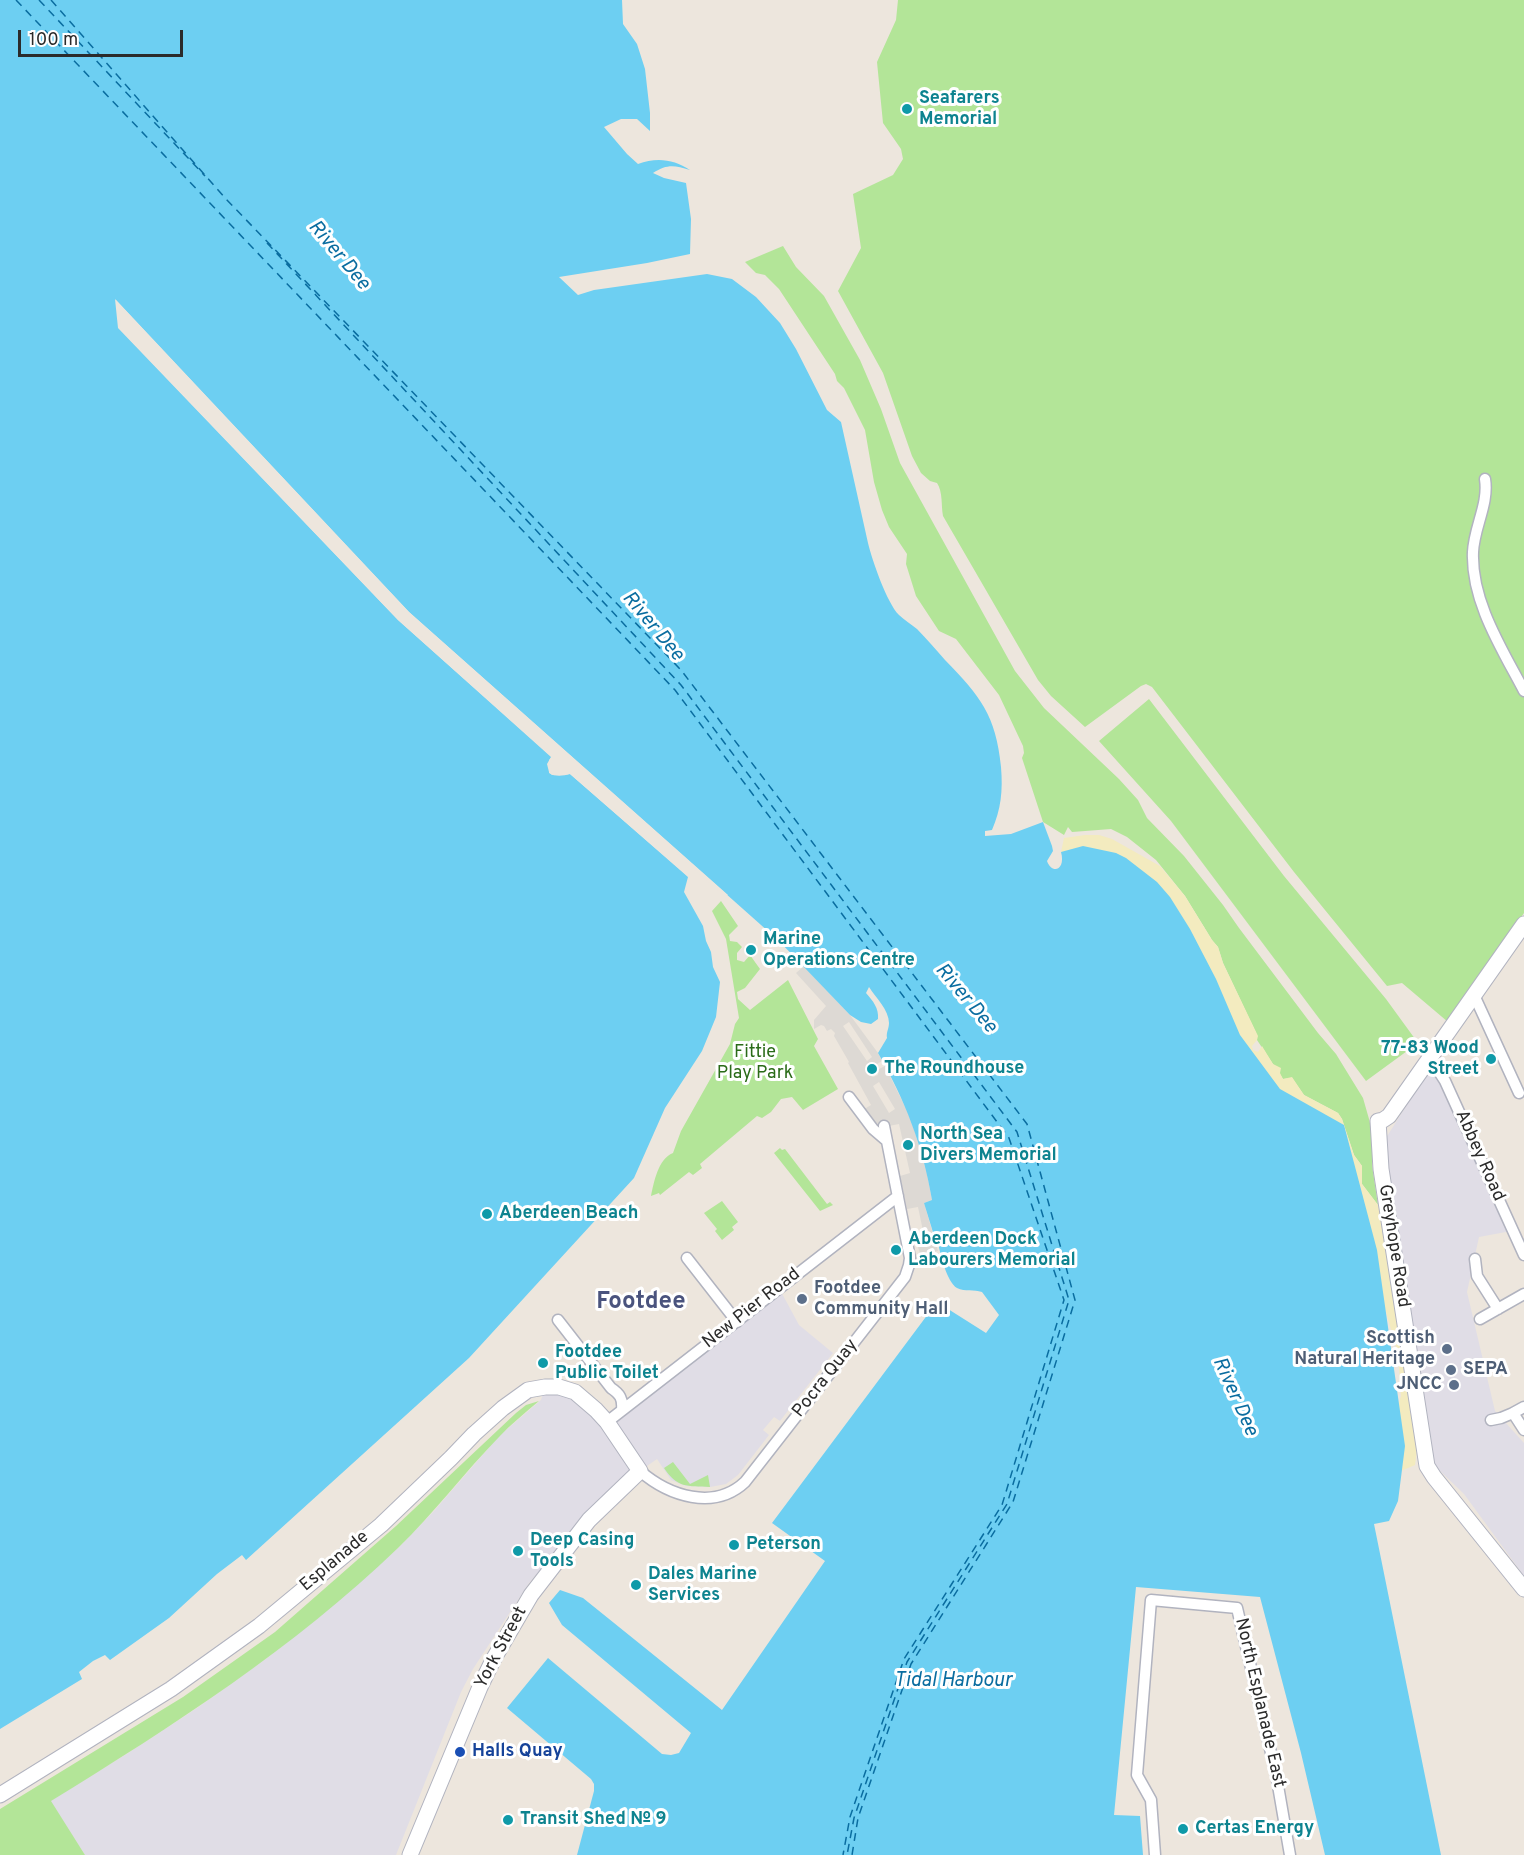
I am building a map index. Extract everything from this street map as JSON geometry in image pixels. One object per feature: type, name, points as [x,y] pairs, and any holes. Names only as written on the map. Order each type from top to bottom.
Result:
[{"type":"street","points":[[1485,479],[1485,497],[1473,552],[1474,572],[1482,606],[1524,691]]},
{"type":"street","points":[[1428,1060],[1524,924]]},
{"type":"street","points":[[1474,995],[1519,1093]]},
{"type":"street","name":"Greyhope Road","points":[[1428,1060],[1389,1116],[1378,1121],[1382,1169],[1424,1454],[1427,1466],[1434,1477],[1524,1589]]},
{"type":"street","name":"Abbey Road","points":[[1428,1060],[1434,1064],[1445,1081],[1524,1256]]},
{"type":"street","points":[[849,1097],[873,1129],[887,1141]]},
{"type":"street","name":"Pocra Quay","points":[[640,1471],[664,1488],[677,1494],[693,1497],[714,1497],[727,1494],[745,1482],[905,1277],[910,1258],[884,1126]]},
{"type":"street","name":"New Pier Road","points":[[607,1422],[898,1196]]},
{"type":"street","points":[[687,1258],[737,1322]]},
{"type":"street","points":[[1475,1259],[1477,1276],[1498,1309]]},
{"type":"street","points":[[1480,1319],[1524,1294]]},
{"type":"street","points":[[558,1320],[611,1388],[620,1395],[623,1403],[622,1409]]},
{"type":"street","name":"Esplanade","points":[[0,1795],[171,1689],[259,1626],[381,1525],[474,1434],[528,1390],[560,1387],[574,1392],[607,1422],[640,1471]]},
{"type":"street","points":[[1491,1420],[1514,1413],[1524,1407]]},
{"type":"street","points":[[1514,1413],[1524,1430]]},
{"type":"street","name":"York Street","points":[[410,1855],[480,1686],[531,1594],[589,1520],[640,1471]]},
{"type":"street","name":"North Esplanade East","points":[[1155,1855],[1151,1800],[1137,1775],[1151,1600],[1238,1608],[1276,1774],[1290,1855]]},
{"type":"shaded area","points":[[804,966],[850,1015],[878,1053],[882,1061],[866,1065],[865,1070],[868,1075],[873,1077],[878,1075],[879,1069],[885,1066],[911,1119],[927,1174],[932,1200],[924,1203],[938,1251],[920,1254],[918,1247],[926,1245],[918,1207],[907,1209],[900,1176],[910,1173],[899,1124],[873,1129],[861,1111],[871,1105],[834,1036],[835,1033],[831,1029],[827,1031],[821,1025],[814,1029],[814,1020],[826,1006],[796,973]],"holes":[[[849,1022],[872,1057],[867,1061],[843,1026]],[[879,1082],[895,1109],[889,1113],[873,1086]]]},
{"type":"shaded area","points":[[1429,1070],[1438,1078],[1511,1231],[1479,1237],[1467,1292],[1495,1411],[1524,1443],[1524,1576],[1464,1494],[1436,1467],[1426,1438],[1384,1141]]},
{"type":"shaded area","points":[[779,1288],[799,1325],[833,1353],[780,1421],[774,1417],[763,1430],[769,1435],[738,1475],[726,1484],[710,1487],[686,1486],[671,1480],[657,1459],[640,1471],[570,1535],[529,1583],[473,1669],[461,1692],[396,1855],[85,1855],[50,1801],[197,1708],[267,1658],[317,1618],[398,1548],[434,1511],[499,1436],[541,1400],[545,1387],[559,1387],[607,1422]]},
{"type":"green space","points":[[898,0],[1524,0],[1524,913],[1448,1022],[1402,983],[1387,986],[1294,872],[1152,687],[1146,684],[1141,686],[1085,727],[1051,696],[1038,680],[943,516],[939,487],[937,483],[930,481],[921,473],[912,456],[883,373],[838,291],[861,248],[853,194],[893,175],[903,159],[901,149],[883,123],[877,62],[896,20]]},
{"type":"green space","points":[[783,246],[796,267],[824,296],[860,360],[881,409],[900,463],[1015,671],[1044,708],[1138,800],[1147,818],[1184,856],[1336,1054],[1363,1098],[1369,1119],[1372,1132],[1372,1165],[1378,1205],[1362,1184],[1362,1166],[1354,1155],[1342,1119],[1338,1113],[1304,1095],[1292,1078],[1283,1079],[1257,1040],[1218,947],[1185,896],[1156,860],[1127,837],[1111,829],[1072,832],[1068,827],[1064,835],[1043,822],[1022,758],[1023,746],[999,695],[956,639],[939,631],[916,596],[906,564],[907,554],[889,527],[882,510],[874,482],[865,430],[844,388],[837,381],[835,374],[779,289],[765,275],[756,273],[745,262]]},
{"type":"green space","points":[[1149,699],[1284,876],[1386,999],[1418,1043],[1366,1081],[1171,821],[1099,741]]},
{"type":"green space","name":"Fittie Play Park","points":[[721,901],[738,926],[729,935],[730,941],[737,942],[742,947],[737,953],[737,960],[744,962],[750,955],[760,969],[745,988],[737,992],[738,999],[750,1010],[788,980],[818,1039],[814,1046],[838,1089],[803,1110],[792,1097],[781,1099],[771,1112],[762,1118],[757,1116],[700,1164],[702,1168],[693,1175],[689,1172],[660,1195],[659,1193],[651,1196],[660,1166],[673,1153],[681,1131],[730,1044],[735,1024],[739,1018],[726,939],[712,911]]},
{"type":"green space","points":[[780,1148],[785,1149],[827,1204],[830,1202],[833,1205],[820,1211],[774,1153]]},
{"type":"green space","points":[[722,1201],[738,1222],[732,1227],[734,1230],[722,1240],[715,1231],[717,1229],[704,1213]]},
{"type":"green space","points":[[539,1401],[504,1432],[398,1548],[317,1619],[231,1684],[142,1744],[51,1801],[85,1855],[0,1855],[0,1809],[183,1697],[275,1632],[396,1526],[516,1413],[526,1405]]},
{"type":"green space","points":[[673,1462],[690,1484],[708,1475],[710,1487],[678,1483],[664,1468]]},
{"type":"sand","points":[[1099,835],[1112,839],[1160,866],[1185,896],[1218,947],[1223,963],[1258,1036],[1252,1046],[1253,1050],[1258,1052],[1262,1046],[1273,1064],[1281,1068],[1280,1073],[1283,1079],[1292,1077],[1304,1095],[1338,1113],[1342,1119],[1354,1155],[1362,1166],[1362,1184],[1378,1205],[1412,1414],[1417,1450],[1415,1465],[1401,1471],[1398,1501],[1390,1495],[1397,1409],[1401,1396],[1398,1354],[1382,1298],[1305,1121],[1061,852],[1064,838]]},
{"type":"water","points":[[0,0],[622,0],[623,24],[637,44],[645,69],[650,131],[637,119],[621,119],[604,127],[638,164],[651,160],[665,160],[678,163],[690,170],[671,166],[653,173],[686,183],[691,219],[690,254],[559,277],[578,295],[594,290],[707,274],[732,279],[756,297],[780,323],[827,410],[841,422],[870,550],[880,581],[894,609],[917,629],[968,685],[990,720],[999,749],[1001,792],[995,822],[992,830],[985,831],[985,836],[1011,834],[1043,822],[1053,851],[1047,861],[1052,868],[1058,868],[1062,863],[1061,852],[1083,846],[1116,853],[1157,882],[1170,897],[1190,929],[1216,979],[1240,1035],[1280,1089],[1344,1125],[1377,1250],[1405,1446],[1398,1501],[1389,1521],[1374,1524],[1441,1855],[1325,1855],[1260,1597],[1136,1587],[1114,1815],[1140,1816],[1143,1855],[577,1855],[594,1784],[507,1708],[548,1658],[662,1754],[679,1753],[691,1733],[562,1625],[549,1603],[560,1590],[583,1598],[722,1710],[825,1561],[772,1523],[937,1302],[986,1333],[999,1315],[982,1292],[957,1288],[947,1274],[924,1203],[932,1200],[924,1161],[905,1106],[878,1053],[887,1038],[888,1018],[885,1009],[869,987],[866,993],[878,1011],[878,1019],[871,1024],[861,1022],[850,1015],[779,941],[409,612],[116,300],[119,328],[398,620],[552,757],[549,760],[549,773],[559,776],[570,774],[688,877],[684,892],[703,926],[713,967],[720,982],[716,1017],[702,1051],[665,1108],[634,1178],[469,1358],[246,1560],[242,1555],[217,1574],[169,1618],[110,1660],[105,1655],[93,1661],[79,1672],[82,1679],[0,1729]]},
{"type":"pier","points":[[115,299],[409,612],[728,895],[725,897],[407,614],[119,308],[121,327],[400,617],[554,755],[550,765],[552,771],[572,772],[690,875],[691,879],[570,774],[552,775],[547,764],[551,757],[398,620],[118,328]]},
{"type":"ferry route","points":[[16,0],[675,690],[1009,1138],[1064,1300],[1002,1505],[904,1659],[850,1817],[843,1855]]},
{"type":"ferry route","points":[[39,0],[205,176]]},
{"type":"ferry route","points":[[51,0],[226,199],[681,670],[1027,1124],[1075,1300],[1013,1502],[911,1664],[858,1818],[852,1855]]},
{"type":"ferry route","points":[[267,243],[681,685],[1017,1132],[1069,1300],[1007,1504],[907,1662],[854,1818],[847,1855]]},
{"type":"place","name":"Seafarers Memorial","points":[[907,109]]},
{"type":"place","name":"Marine Operations Centre","points":[[751,950]]},
{"type":"place","name":"77-83 Wood Street","points":[[1491,1059]]},
{"type":"place","name":"The Roundhouse","points":[[872,1069]]},
{"type":"place","name":"North Sea Divers Memorial","points":[[908,1145]]},
{"type":"place","name":"Aberdeen Beach","points":[[487,1214]]},
{"type":"place","name":"Aberdeen Dock Labourers Memorial","points":[[896,1250]]},
{"type":"place","name":"Footdee Community Hall","points":[[802,1299]]},
{"type":"place","name":"Scottish Natural Heritage","points":[[1447,1349]]},
{"type":"place","name":"Footdee Public Toilet","points":[[543,1363]]},
{"type":"place","name":"SEPA","points":[[1451,1370]]},
{"type":"place","name":"JNCC","points":[[1454,1385]]},
{"type":"place","name":"Peterson","points":[[734,1545]]},
{"type":"place","name":"Deep Casing Tools","points":[[518,1551]]},
{"type":"place","name":"Dales Marine Services","points":[[636,1585]]},
{"type":"place","name":"Halls Quay","points":[[460,1752]]},
{"type":"place","name":"Transit Shed № 9","points":[[508,1820]]},
{"type":"place","name":"Certas Energy","points":[[1183,1829]]},
{"type":"district","name":"Footdee","points":[[641,1303]]},
{"type":"water label","name":"River Dee","points":[[338,256]]},
{"type":"water label","name":"River Dee","points":[[652,627]]},
{"type":"water label","name":"River Dee","points":[[965,999]]},
{"type":"water label","name":"River Dee","points":[[1234,1397]]},
{"type":"water label","name":"Tidal Harbour","points":[[953,1682]]}]
